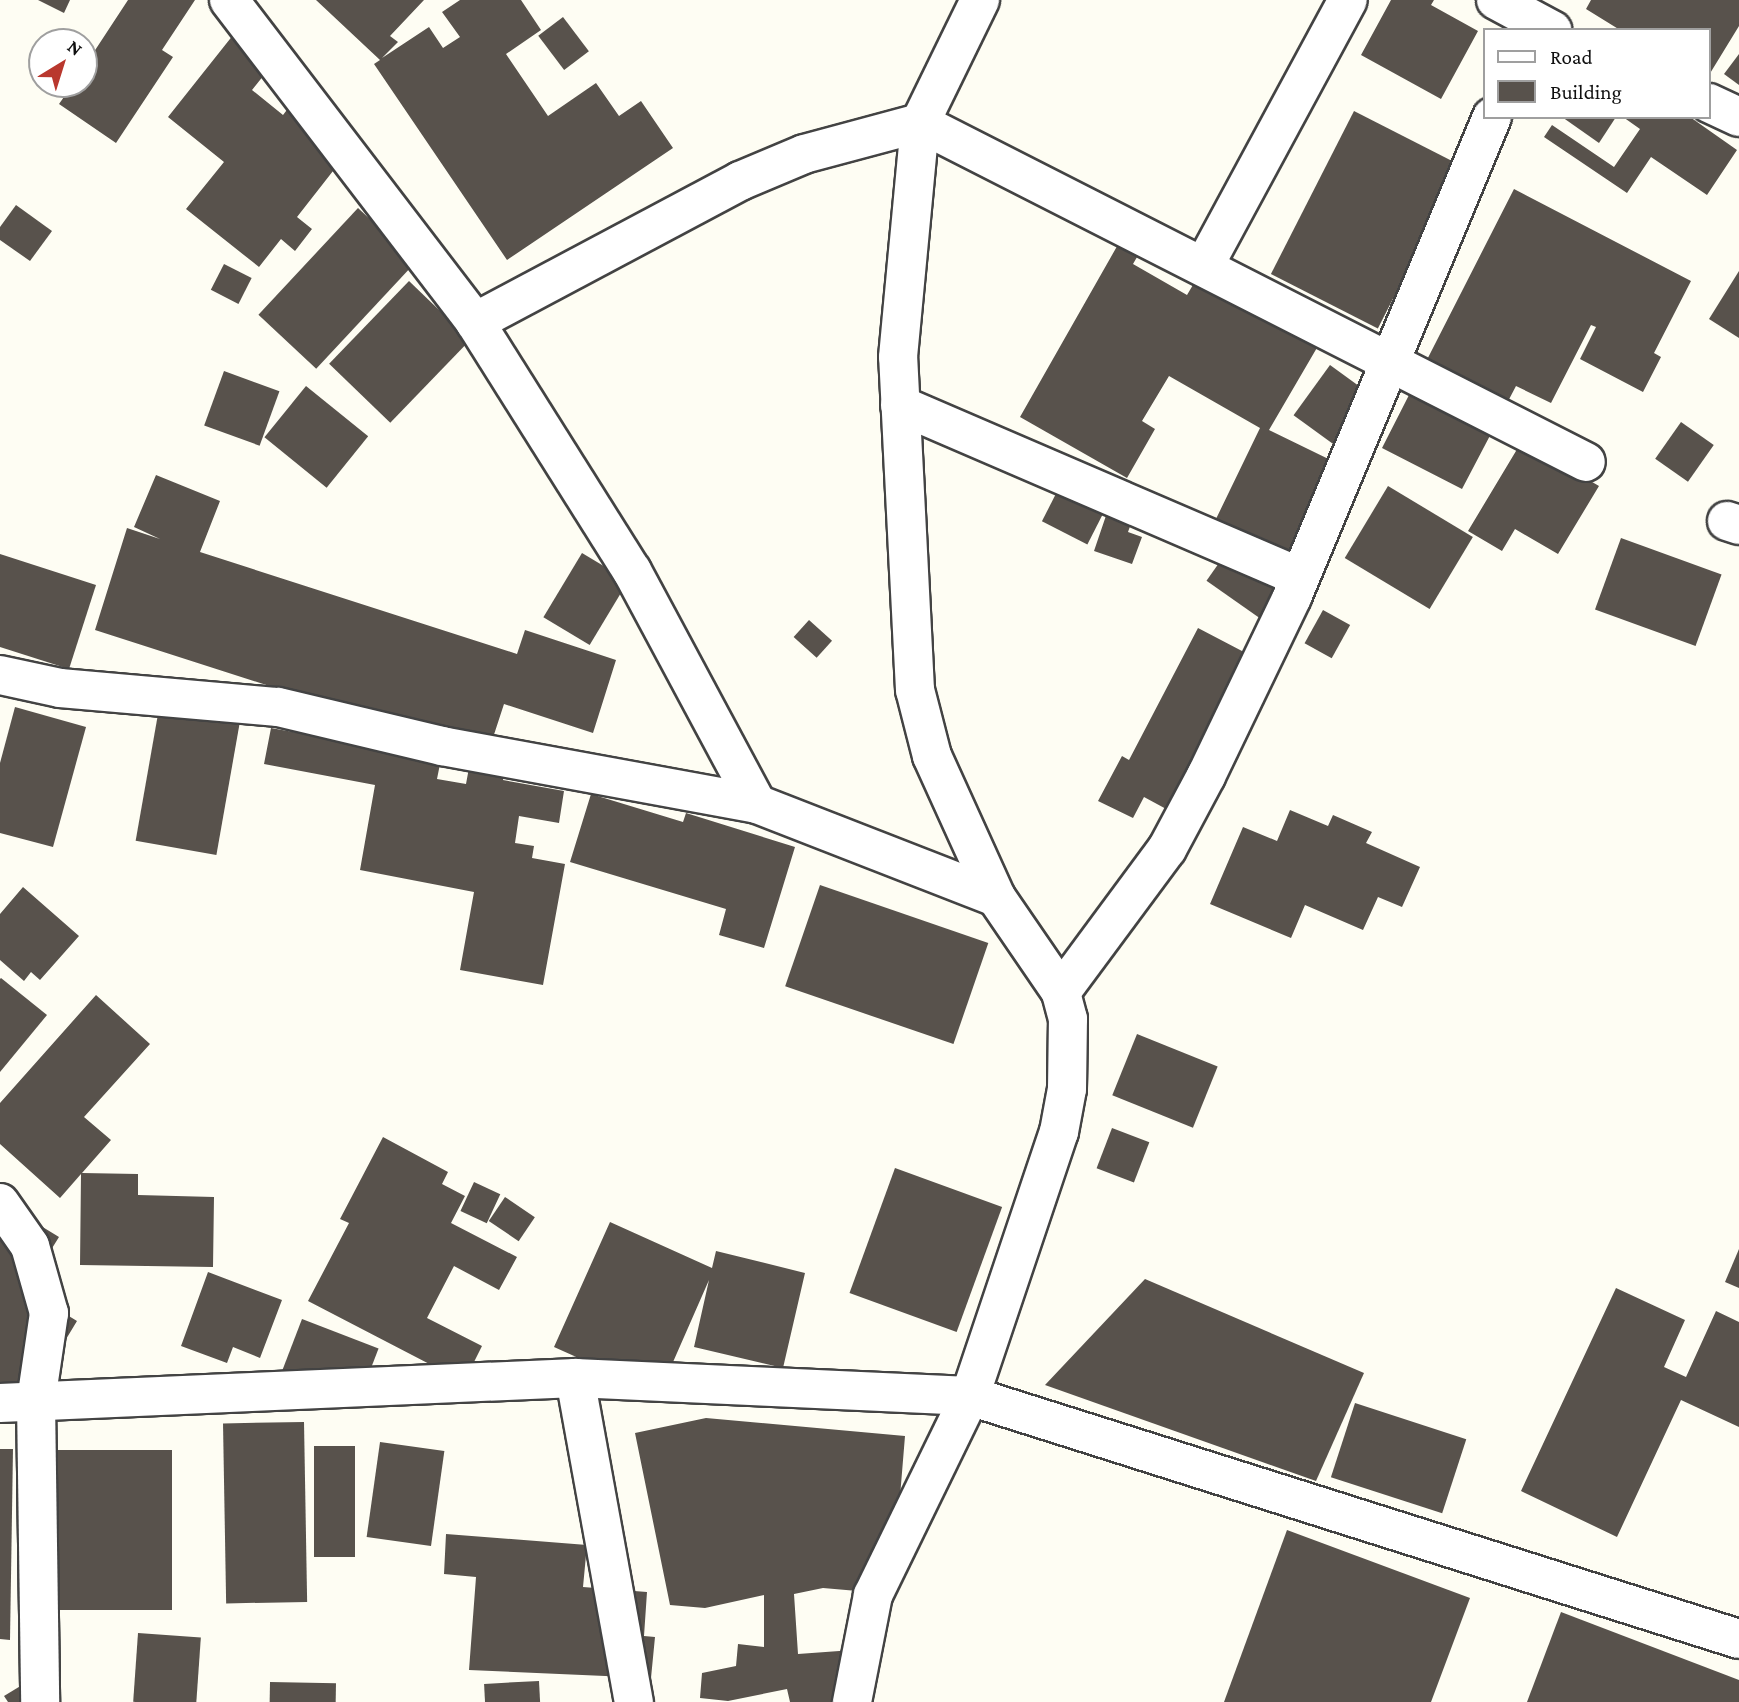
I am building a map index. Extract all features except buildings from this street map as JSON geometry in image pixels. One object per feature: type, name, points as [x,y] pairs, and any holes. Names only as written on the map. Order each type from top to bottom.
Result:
[{"type":"street","points":[[229,0],[475,322],[632,570],[757,804]]},
{"type":"street","points":[[852,1702],[873,1595],[970,1396],[1059,1132],[1068,1019],[1061,992],[996,897],[922,728],[898,357],[920,123],[980,0]]},
{"type":"street","points":[[1204,266],[1348,0]]},
{"type":"street","points":[[1496,0],[1540,20]]},
{"type":"street","points":[[1711,104],[1739,117]]},
{"type":"street","points":[[1061,992],[1167,849],[1300,577],[1387,359],[1491,119]]},
{"type":"street","points":[[475,322],[740,181],[804,154],[920,123],[1586,462]]},
{"type":"street","points":[[900,405],[1300,577]]},
{"type":"street","points":[[0,675],[60,688],[278,707],[442,746],[757,804],[996,897]]},
{"type":"street","points":[[0,1203],[30,1246],[45,1284],[48,1338],[18,1402],[40,1702]]},
{"type":"street","points":[[575,1378],[634,1702]]},
{"type":"street","points":[[18,1402],[575,1378],[970,1396],[1739,1639]]}]
